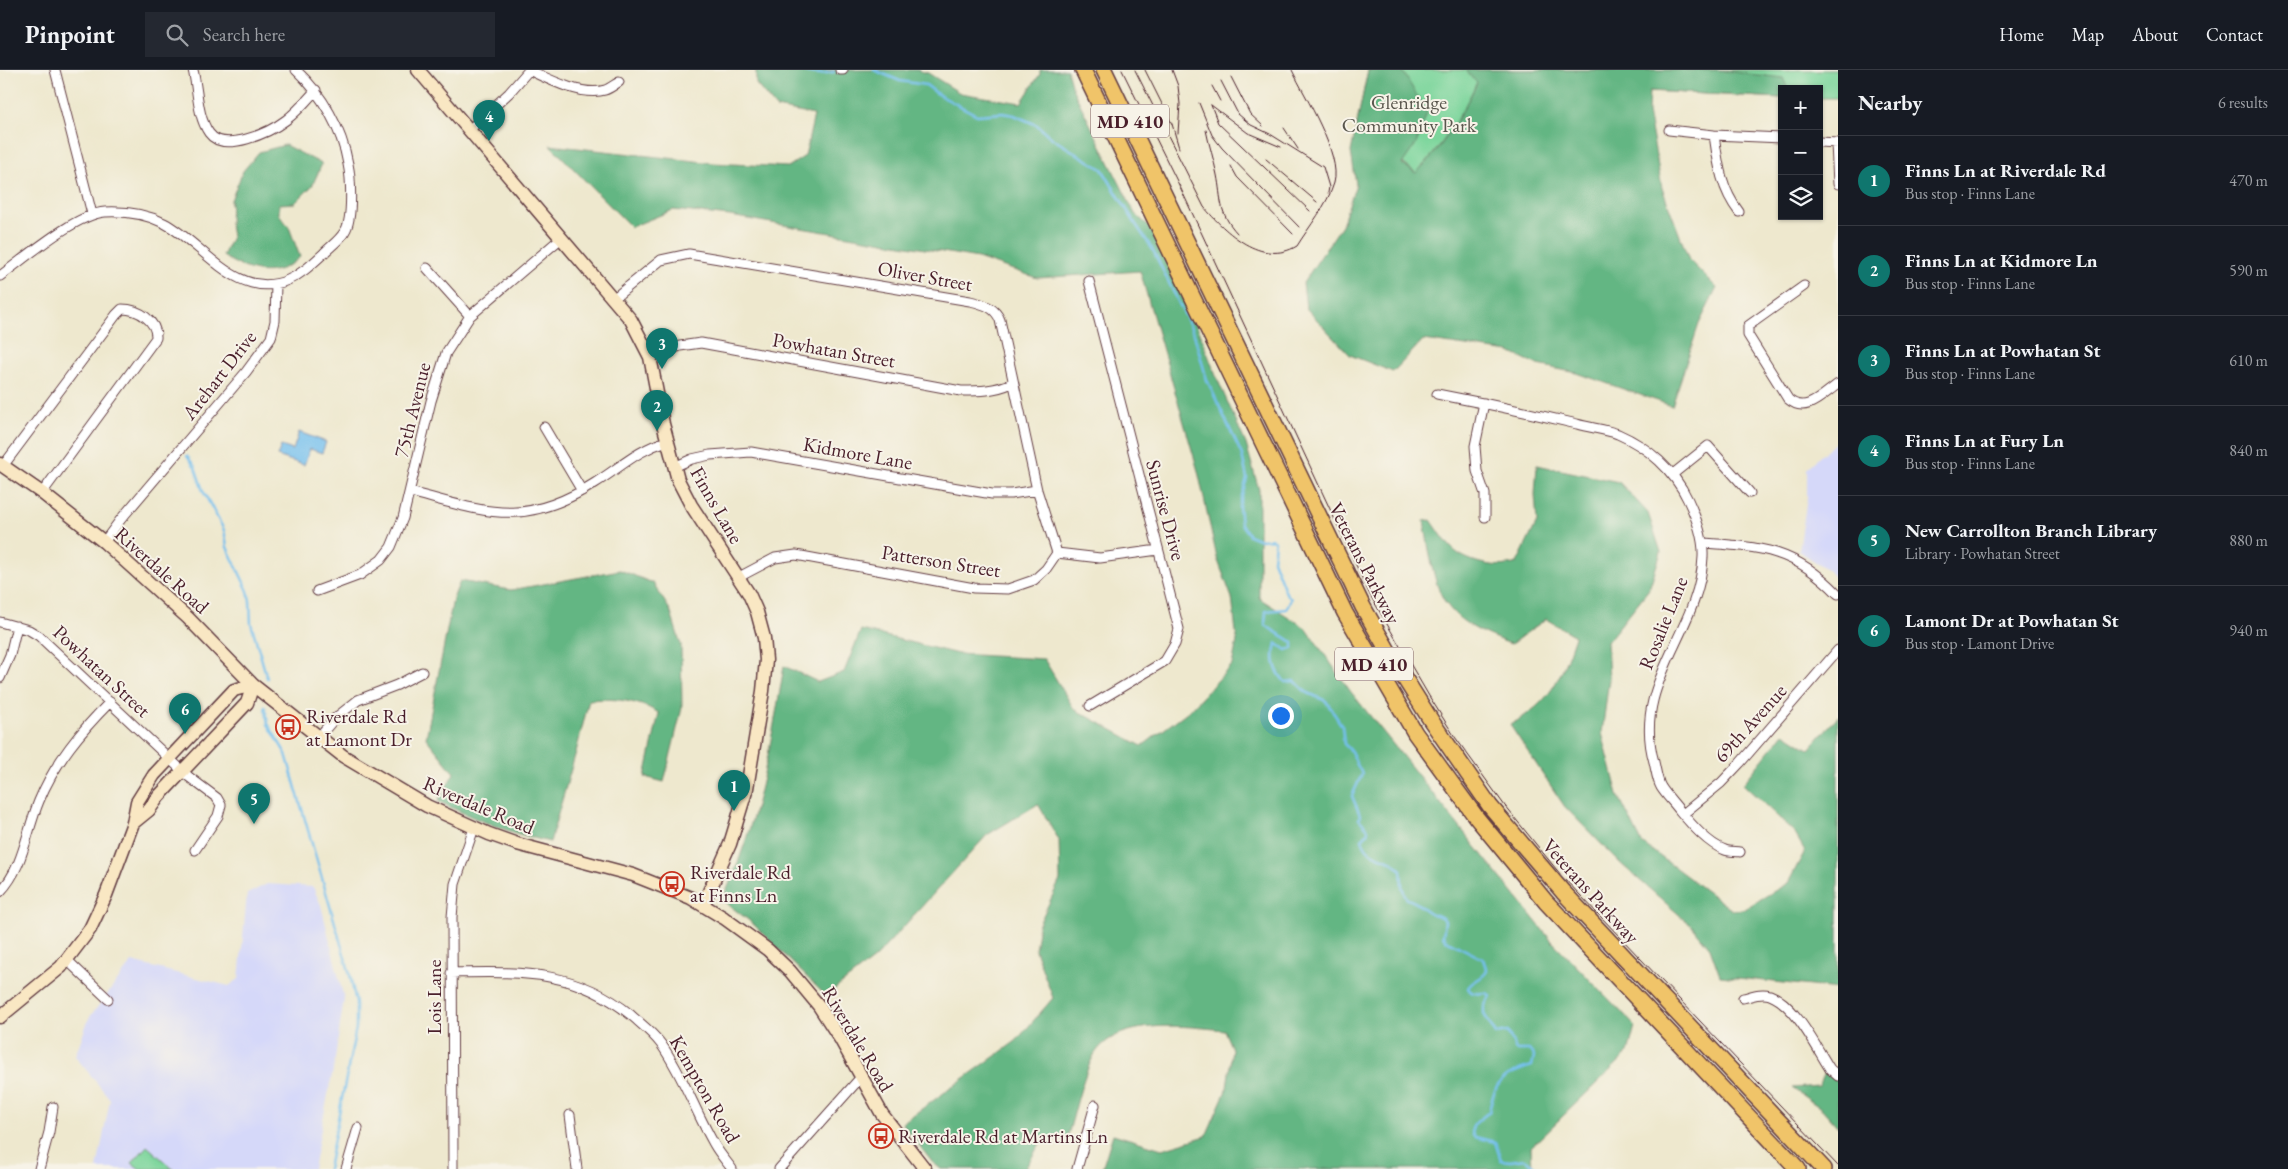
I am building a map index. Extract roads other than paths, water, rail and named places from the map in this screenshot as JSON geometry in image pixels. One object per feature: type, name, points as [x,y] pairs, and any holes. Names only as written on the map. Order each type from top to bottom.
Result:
[{"type":"main road","name":"Veterans Parkway","points":[[1083,70],[1345,612],[1415,733],[1476,817],[1546,902],[1798,1169]]},
{"type":"main road","name":"Veterans Parkway","points":[[1104,70],[1363,607],[1394,663],[1432,722],[1490,806],[1550,878],[1824,1169]]},
{"type":"street","points":[[56,70],[92,214]]},
{"type":"street","points":[[193,70],[204,121],[210,134],[225,142],[240,141],[271,129],[286,120],[316,90]]},
{"type":"street","points":[[0,276],[76,222],[92,214],[110,212],[131,213],[156,220],[173,229],[234,276],[257,283],[276,284],[288,280],[307,268],[337,241],[348,224],[349,172],[347,159],[335,124],[316,90],[296,70]]},
{"type":"street","name":"Finns Lane","points":[[418,70],[560,239],[631,320],[650,357],[674,467],[691,504],[739,576],[754,604],[761,626],[766,660],[764,680],[743,803],[727,853],[703,905]]},
{"type":"street","points":[[469,130],[509,93],[529,70],[554,82],[587,90],[604,91],[618,82]]},
{"type":"street","points":[[1669,130],[1714,135],[1778,138]]},
{"type":"street","points":[[1714,135],[1724,187],[1728,198],[1739,212]]},
{"type":"street","points":[[1823,142],[1837,143],[1838,184]]},
{"type":"street","name":"75th Avenue","points":[[317,592],[352,580],[380,560],[391,547],[399,530],[410,492],[439,371],[446,353],[470,316],[560,239]]},
{"type":"street","name":"Oliver Street","points":[[613,299],[661,260],[670,256],[689,254],[970,301],[988,306],[998,314],[1037,490],[1057,553]]},
{"type":"street","points":[[428,268],[470,316]]},
{"type":"street","name":"Sunrise Drive","points":[[1089,281],[1158,550],[1179,623],[1175,644],[1169,656],[1161,665],[1090,706]]},
{"type":"street","name":"Arehart Drive","points":[[104,542],[121,519],[246,372],[268,343],[274,329],[276,284]]},
{"type":"street","points":[[1804,286],[1748,326],[1748,335],[1788,399],[1797,406],[1806,406],[1838,384]]},
{"type":"street","points":[[1,465],[116,315],[122,309],[133,309],[152,322],[156,329],[156,338],[42,493]]},
{"type":"street","name":"Powhatan Street","points":[[650,357],[680,346],[701,343],[960,391],[1000,389],[1012,383]]},
{"type":"street","name":"Rosalie Lane","points":[[1437,394],[1617,434],[1643,448],[1673,474],[1681,485],[1696,517],[1703,543],[1702,575],[1696,600],[1666,661],[1654,692],[1649,724],[1651,754],[1661,787],[1683,814],[1707,838],[1725,851],[1740,852]]},
{"type":"street","points":[[1484,403],[1475,446],[1477,470],[1485,494],[1485,517]]},
{"type":"street","points":[[544,427],[582,491]]},
{"type":"street","points":[[410,492],[475,508],[511,513],[544,508],[567,500],[604,478],[637,452],[667,441]]},
{"type":"street","points":[[1673,474],[1708,446],[1750,493]]},
{"type":"street","name":"Kidmore Lane","points":[[674,467],[710,455],[746,451],[992,494],[1011,494],[1037,490]]},
{"type":"street","name":"Riverdale Road","points":[[1,465],[42,493],[104,542],[188,618],[253,685],[342,756],[390,786],[474,828],[517,844],[642,878],[703,905],[768,950],[790,971],[828,1019],[891,1128],[925,1169]]},
{"type":"street","points":[[1703,543],[1740,545],[1780,553],[1810,568],[1838,594]]},
{"type":"street","points":[[1057,553],[1100,558],[1158,550]]},
{"type":"street","name":"Patterson Street","points":[[739,576],[775,558],[796,555],[974,588],[1008,590],[1034,580],[1046,570],[1057,553]]},
{"type":"street","name":"Powhatan Street","points":[[0,622],[18,626],[40,636],[183,772],[217,798],[220,805],[218,816],[196,850]]},
{"type":"street","points":[[0,678],[10,655],[18,626]]},
{"type":"street","name":"69th Avenue","points":[[1683,814],[1734,769],[1838,650]]},
{"type":"street","points":[[318,738],[334,719],[358,700],[398,685],[422,672]]},
{"type":"street","points":[[0,1017],[67,960],[98,915],[133,823],[137,802],[144,789],[234,690],[253,685]]},
{"type":"street","points":[[133,823],[148,810],[247,703],[253,685]]},
{"type":"street","points":[[0,892],[15,871],[38,802],[51,776],[80,733],[110,702]]},
{"type":"street","name":"Lois Lane","points":[[453,1169],[452,973],[454,892],[474,828]]},
{"type":"street","points":[[67,960],[108,999]]},
{"type":"street","name":"Kempton Road","points":[[452,973],[515,973],[551,976],[595,992],[621,1007],[660,1042],[682,1080],[714,1145],[732,1169]]},
{"type":"street","points":[[1743,998],[1760,994],[1770,996],[1789,1008],[1830,1069],[1838,1076]]},
{"type":"street","points":[[779,1169],[862,1076]]},
{"type":"street","points":[[1077,1169],[1095,1105]]},
{"type":"street","points":[[39,1169],[50,1132],[54,1107]]},
{"type":"street","points":[[570,1115],[577,1169]]},
{"type":"street","points":[[346,1169],[358,1128]]},
{"type":"water","points":[[299,432],[326,442],[322,453],[310,449],[304,465],[277,456],[281,446],[293,450]]},
{"type":"waterway","points":[[793,70],[818,74],[834,72]]},
{"type":"waterway","points":[[874,70],[900,81],[926,85],[939,95],[977,115],[1002,113],[1014,115],[1037,125],[1053,139],[1102,169],[1153,250],[1194,334],[1207,380],[1242,455],[1247,478],[1239,506],[1241,524],[1249,535],[1261,540],[1271,539],[1275,541],[1273,560],[1286,593],[1291,599],[1286,609],[1266,611],[1265,624],[1293,643],[1293,648],[1286,650],[1276,643],[1274,659],[1278,673],[1285,682],[1295,681],[1306,692],[1326,701],[1342,726],[1344,744],[1352,752],[1362,774],[1352,796],[1360,815],[1359,819],[1368,829],[1367,834],[1362,839],[1365,846],[1369,851],[1391,861],[1401,870],[1402,887],[1407,899],[1412,900],[1428,912],[1439,916],[1445,921],[1443,936],[1446,940],[1483,959],[1487,971],[1468,988],[1474,993],[1487,993],[1490,996],[1484,1007],[1484,1014],[1496,1034],[1508,1032],[1516,1050],[1529,1050],[1534,1056],[1532,1066],[1514,1072],[1497,1086],[1489,1112],[1473,1126],[1472,1133],[1475,1137],[1495,1142],[1501,1160],[1525,1159],[1538,1169]]},
{"type":"waterway","points":[[187,456],[195,467],[203,491],[224,530],[227,547],[248,591],[251,623],[267,678]]},
{"type":"waterway","points":[[265,707],[268,724],[286,754],[350,975],[356,1003],[356,1028],[328,1169]]},
{"type":"tram line","points":[[1122,70],[1181,189],[1370,595],[1455,737],[1505,806],[1561,875],[1838,1166]]},
{"type":"tram line","points":[[1135,70],[1204,207],[1233,236],[1245,244],[1271,252],[1284,251],[1297,246],[1323,207],[1334,183],[1333,157],[1328,142],[1292,70]]},
{"type":"tram line","points":[[1145,70],[1172,124],[1179,148]]},
{"type":"tram line","points":[[1172,70],[1178,86],[1180,104],[1178,133]]},
{"type":"tram line","points":[[1231,77],[1250,114],[1263,126]]},
{"type":"tram line","points":[[1221,81],[1238,114],[1251,125],[1270,134],[1323,167],[1329,187],[1328,193]]},
{"type":"tram line","points":[[1212,86],[1220,101]]},
{"type":"tram line","points":[[1199,103],[1212,135],[1222,148],[1299,227]]},
{"type":"tram line","points":[[1211,105],[1218,123],[1310,211]]},
{"type":"tram line","points":[[1211,105],[1248,133],[1281,147]]},
{"type":"tram line","points":[[1284,128],[1298,149]]},
{"type":"tram line","points":[[1206,130],[1224,212],[1237,233]]},
{"type":"tram line","points":[[1266,159],[1317,202]]},
{"type":"tram line","points":[[1231,166],[1237,177],[1293,234]]},
{"type":"place","name":"Finns Ln at Fury Ln","points":[[489,141]]},
{"type":"place","name":"Finns Ln at Powhatan St","points":[[662,369]]},
{"type":"place","name":"Finns Ln at Kidmore Ln","points":[[657,431]]},
{"type":"place","name":"Riverdale Rd at Lamont Dr","points":[[288,727]]},
{"type":"place","name":"Lamont Dr at Powhatan St","points":[[185,734]]},
{"type":"place","name":"Finns Ln at Riverdale Rd","points":[[734,811]]},
{"type":"place","name":"New Carrollton Branch Library","points":[[254,824]]},
{"type":"place","name":"Riverdale Rd at Finns Ln","points":[[672,884]]},
{"type":"place","name":"Riverdale Rd at Martins Ln","points":[[881,1136]]},
{"type":"park label","name":"Glenridge Community Park","points":[[1409,114]]}]
